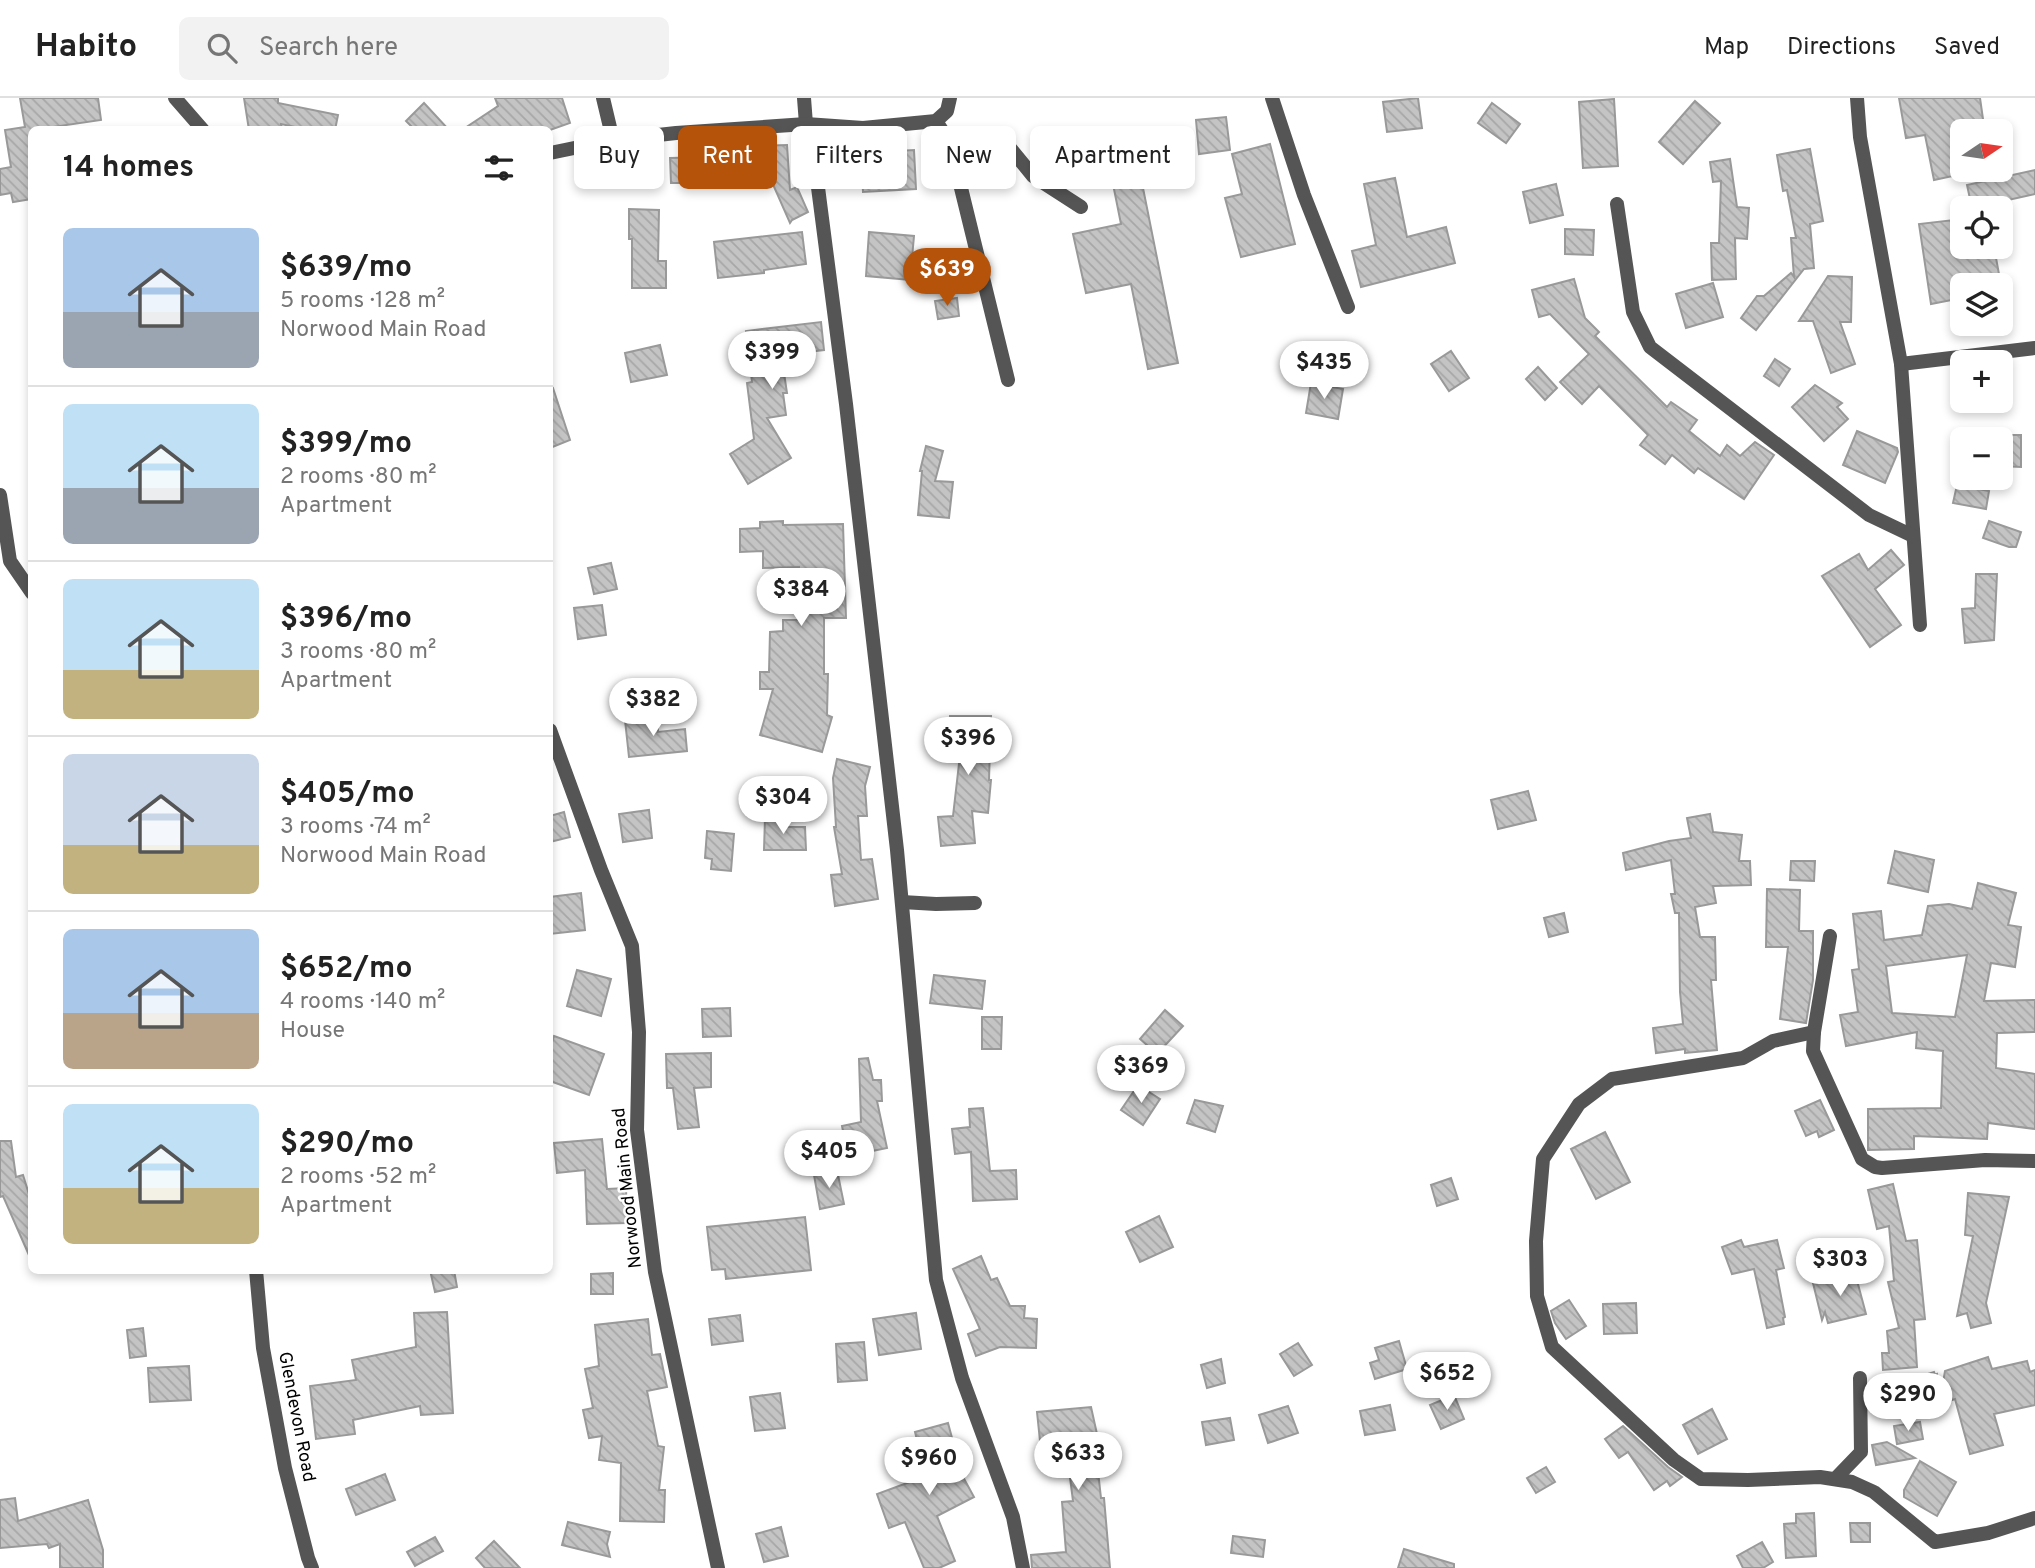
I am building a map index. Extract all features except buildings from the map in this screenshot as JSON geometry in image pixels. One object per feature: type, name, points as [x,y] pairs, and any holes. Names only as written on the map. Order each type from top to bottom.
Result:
[{"type":"street","points":[[176,98],[199,126]]},
{"type":"street","points":[[603,98],[610,126]]},
{"type":"street","points":[[804,98],[846,404],[902,902],[936,1280],[962,1378],[1013,1517],[1023,1568]]},
{"type":"street","points":[[664,136],[806,124],[863,128],[936,121],[947,111],[950,98]]},
{"type":"street","points":[[1272,98],[1304,195],[1348,307]]},
{"type":"street","points":[[1857,98],[1860,137],[1901,364],[1920,625]]},
{"type":"street","points":[[936,121],[939,126]]},
{"type":"street","points":[[553,152],[574,148]]},
{"type":"street","points":[[1016,156],[1032,176],[1081,207]]},
{"type":"street","points":[[961,189],[1008,380]]},
{"type":"street","points":[[1617,204],[1633,312],[1650,347],[1869,515],[1913,536]]},
{"type":"street","points":[[1901,364],[2035,348]]},
{"type":"street","points":[[0,495],[10,561],[28,587]]},
{"type":"street","name":"Norwood Main Road","points":[[553,738],[632,946],[639,1032],[638,1130],[655,1272],[718,1568]]},
{"type":"street","points":[[902,902],[975,903]]},
{"type":"street","points":[[1830,936],[1813,1051],[1856,1151],[1868,1164],[1882,1168],[1985,1160],[2035,1161]]},
{"type":"street","points":[[1814,1032],[1773,1041],[1742,1058],[1612,1079],[1579,1104],[1542,1159],[1536,1241],[1537,1296],[1552,1347],[1674,1460],[1701,1479],[1748,1480],[1821,1476],[1852,1482],[1874,1492],[1935,1542],[1988,1534],[2035,1518]]},
{"type":"street","name":"Glendevon Road","points":[[256,1274],[264,1348],[285,1468],[307,1558],[312,1568]]},
{"type":"street","points":[[1835,1479],[1861,1452],[1860,1378]]}]
